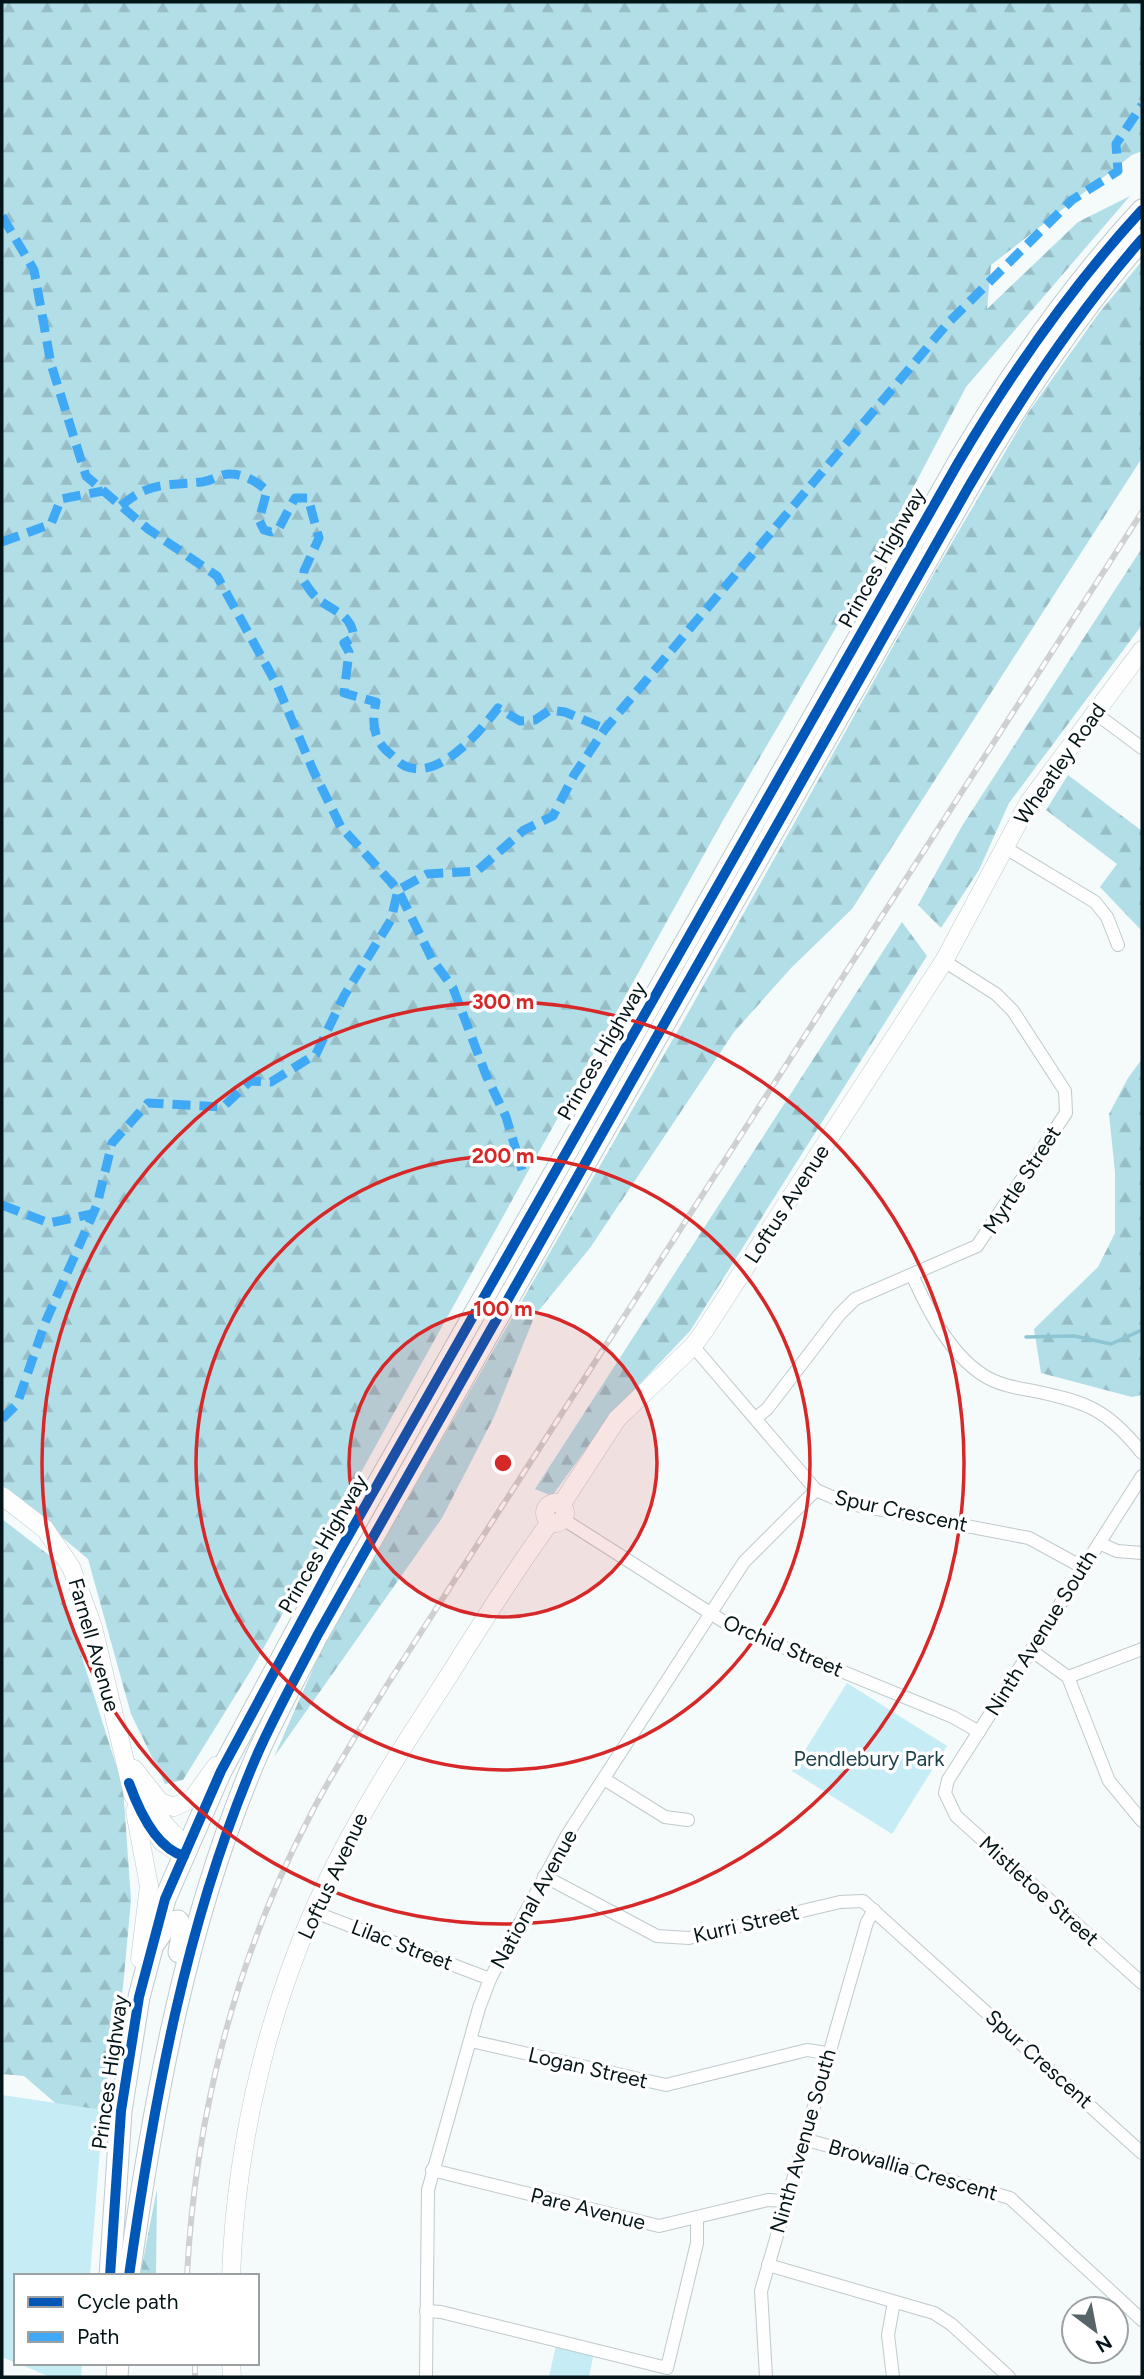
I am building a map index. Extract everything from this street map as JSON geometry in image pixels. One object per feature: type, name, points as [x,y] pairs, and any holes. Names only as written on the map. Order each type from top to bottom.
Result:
[{"type":"highway","name":"Princes Highway","points":[[110,2274],[121,2111],[139,1997],[151,1948],[165,1899],[250,1713],[993,404],[1061,307],[1142,210]]},
{"type":"highway","name":"Princes Highway","points":[[129,2274],[166,2050],[202,1911],[216,1864],[258,1755],[317,1636],[968,488],[1038,373],[1075,321],[1142,239]]},
{"type":"highway","points":[[202,1911],[203,1882],[188,1853],[205,1850],[213,1842],[258,1755]]},
{"type":"highway","points":[[151,1948],[168,1923],[175,1921],[182,1924],[183,1931],[168,2003],[166,2050]]},
{"type":"street","name":"Wheatley Road","points":[[987,883],[1028,802],[1142,650]]},
{"type":"street","points":[[1095,713],[1142,748]]},
{"type":"street","points":[[1004,847],[1095,902],[1107,918],[1118,945]]},
{"type":"street","name":"Loftus Avenue","points":[[231,2274],[243,2151],[257,2084],[279,2003],[314,1912],[339,1858],[388,1768],[558,1515],[617,1419],[693,1346],[944,961],[987,883]]},
{"type":"street","name":"Myrtle Street","points":[[757,1418],[767,1409],[846,1307],[866,1293],[959,1256],[983,1240],[1064,1118],[1068,1104],[1065,1091],[1005,1001],[944,961]]},
{"type":"street","points":[[912,1275],[949,1339],[967,1362],[983,1375],[1010,1387],[1089,1405],[1121,1426],[1142,1453]]},
{"type":"street","name":"Spur Crescent","points":[[693,1346],[816,1490],[858,1506],[1029,1538],[1084,1568]]},
{"type":"street","name":"Ninth Avenue South","points":[[945,1793],[948,1780],[1142,1476]]},
{"type":"street","name":"National Avenue","points":[[426,2377],[428,2190],[479,2008],[490,1979],[544,1877],[710,1614],[753,1551],[816,1490]]},
{"type":"street","name":"Farnell Avenue","points":[[2,1496],[45,1529],[71,1567],[90,1617],[131,1776],[188,1853]]},
{"type":"street","name":"Orchid Street","points":[[558,1515],[729,1625],[953,1717],[979,1732]]},
{"type":"street","points":[[1098,1543],[1117,1551],[1142,1553]]},
{"type":"street","points":[[1068,1677],[1142,1649]]},
{"type":"street","points":[[1032,1651],[1068,1677],[1109,1781],[1142,1821]]},
{"type":"street","points":[[131,1776],[161,1803],[170,1807],[182,1805],[200,1790],[250,1713]]},
{"type":"street","points":[[131,1776],[149,1886],[139,1997]]},
{"type":"street","points":[[604,1779],[665,1817],[688,1820]]},
{"type":"street","name":"Mistletoe Street","points":[[945,1793],[956,1816],[1142,1983]]},
{"type":"street","name":"Kurri Street","points":[[544,1877],[657,1936],[667,1938],[689,1938],[854,1900],[863,1901],[874,1910]]},
{"type":"street","name":"Spur Crescent","points":[[874,1910],[1142,2153]]},
{"type":"street","name":"Ninth Avenue South","points":[[766,2377],[760,2301],[768,2265],[827,2053],[867,1923],[874,1910]]},
{"type":"street","name":"Lilac Street","points":[[314,1912],[490,1979]]},
{"type":"street","name":"Logan Street","points":[[471,2041],[666,2084],[807,2050],[827,2053]]},
{"type":"street","name":"Browallia Crescent","points":[[803,2139],[1010,2198],[1142,2320]]},
{"type":"street","name":"Pare Avenue","points":[[432,2170],[644,2224],[659,2225],[697,2218],[768,2200],[785,2201]]},
{"type":"street","points":[[426,2311],[441,2312],[667,2368],[697,2243],[697,2218]]},
{"type":"street","points":[[768,2265],[942,2317],[1009,2377]]},
{"type":"street","points":[[893,2377],[888,2335],[894,2302]]},
{"type":"green space","points":[[2,2],[1142,2],[1142,151],[1132,155],[991,265],[987,309],[1078,222],[1130,196],[966,387],[872,566],[722,822],[253,1667],[183,1780],[165,1784],[131,1714],[88,1559],[2,1487]]},
{"type":"green space","points":[[1142,261],[1142,458],[852,909],[792,967],[734,1032],[590,1248],[535,1315],[494,1417],[442,1518],[274,1757],[324,1644],[684,1020],[933,575],[1028,413],[1099,313]]},
{"type":"green space","points":[[1142,548],[1142,625],[1009,803],[979,870],[941,928],[918,905],[962,826]]},
{"type":"green space","points":[[1068,775],[1142,831],[1142,931],[1100,887],[1117,864],[1046,810]]},
{"type":"green space","points":[[902,922],[927,956],[690,1331],[613,1412],[552,1496],[535,1489]]},
{"type":"green space","points":[[1142,1059],[1142,1395],[1132,1397],[1041,1373],[1034,1329],[1098,1267],[1115,1233],[1115,1172],[1109,1114],[1128,1078]]},
{"type":"green space","points":[[2,1519],[50,1556],[123,1787],[131,1900],[123,1987],[98,2140],[24,2076],[2,2074]]},
{"type":"green space","name":"Pendlebury Park","points":[[847,1683],[947,1746],[892,1834],[792,1771]]},
{"type":"green space","points":[[2,2095],[103,2110],[90,2274],[14,2274],[14,2362],[2,2357]]},
{"type":"green space","points":[[157,2189],[156,2274],[140,2274]]},
{"type":"green space","points":[[556,2345],[594,2352],[589,2377],[549,2377]]},
{"type":"green space","points":[[22,2365],[82,2365],[81,2377],[50,2377]]},
{"type":"waterway","points":[[1026,1337],[1074,1336],[1111,1344],[1142,1330]]},
{"type":"railway","points":[[187,2274],[199,2156],[224,2038],[261,1924],[284,1868],[320,1797],[389,1682],[1142,512]]},
{"type":"railway","points":[[195,2365],[195,2377]]},
{"type":"marked path","points":[[2,1419],[17,1404],[45,1323],[97,1205],[112,1143],[148,1103],[223,1107],[250,1081],[271,1082],[316,1054],[344,996],[391,920],[398,890],[427,874],[477,871],[524,830],[553,816],[574,775],[605,729],[948,323],[1072,200],[1118,171],[1116,144],[1142,105]]},
{"type":"marked path","points":[[2,216],[34,270],[51,364],[86,476],[148,529],[217,576],[277,685],[313,770],[341,827],[398,890],[432,959],[453,988],[486,1075],[506,1117],[522,1170]]},
{"type":"marked path","points":[[121,506],[150,488],[202,482],[235,474],[253,480],[267,491],[259,520],[264,530],[271,532],[279,528],[295,498],[308,498],[319,538],[304,571],[303,580],[315,596],[349,623],[354,637],[344,643],[349,652],[344,693],[376,702],[376,735],[383,747],[405,766],[418,769],[445,760],[470,740],[498,708],[520,721],[535,720],[550,710],[565,712],[605,729]]},
{"type":"marked path","points":[[2,542],[51,524],[61,499],[103,491]]},
{"type":"marked path","points":[[2,1205],[49,1223],[92,1214]]},
{"type":"cycle path","points":[[110,2274],[121,2111],[139,1997],[165,1899],[221,1771],[334,1561],[958,463],[1043,332],[1091,269],[1142,210]]},
{"type":"cycle path","points":[[129,2274],[162,2077],[192,1946],[232,1817],[271,1725],[317,1636],[968,488],[1049,359],[1142,239]]},
{"type":"cycle path","points":[[129,1783],[137,1804],[156,1836],[164,1845],[184,1856]]}]
